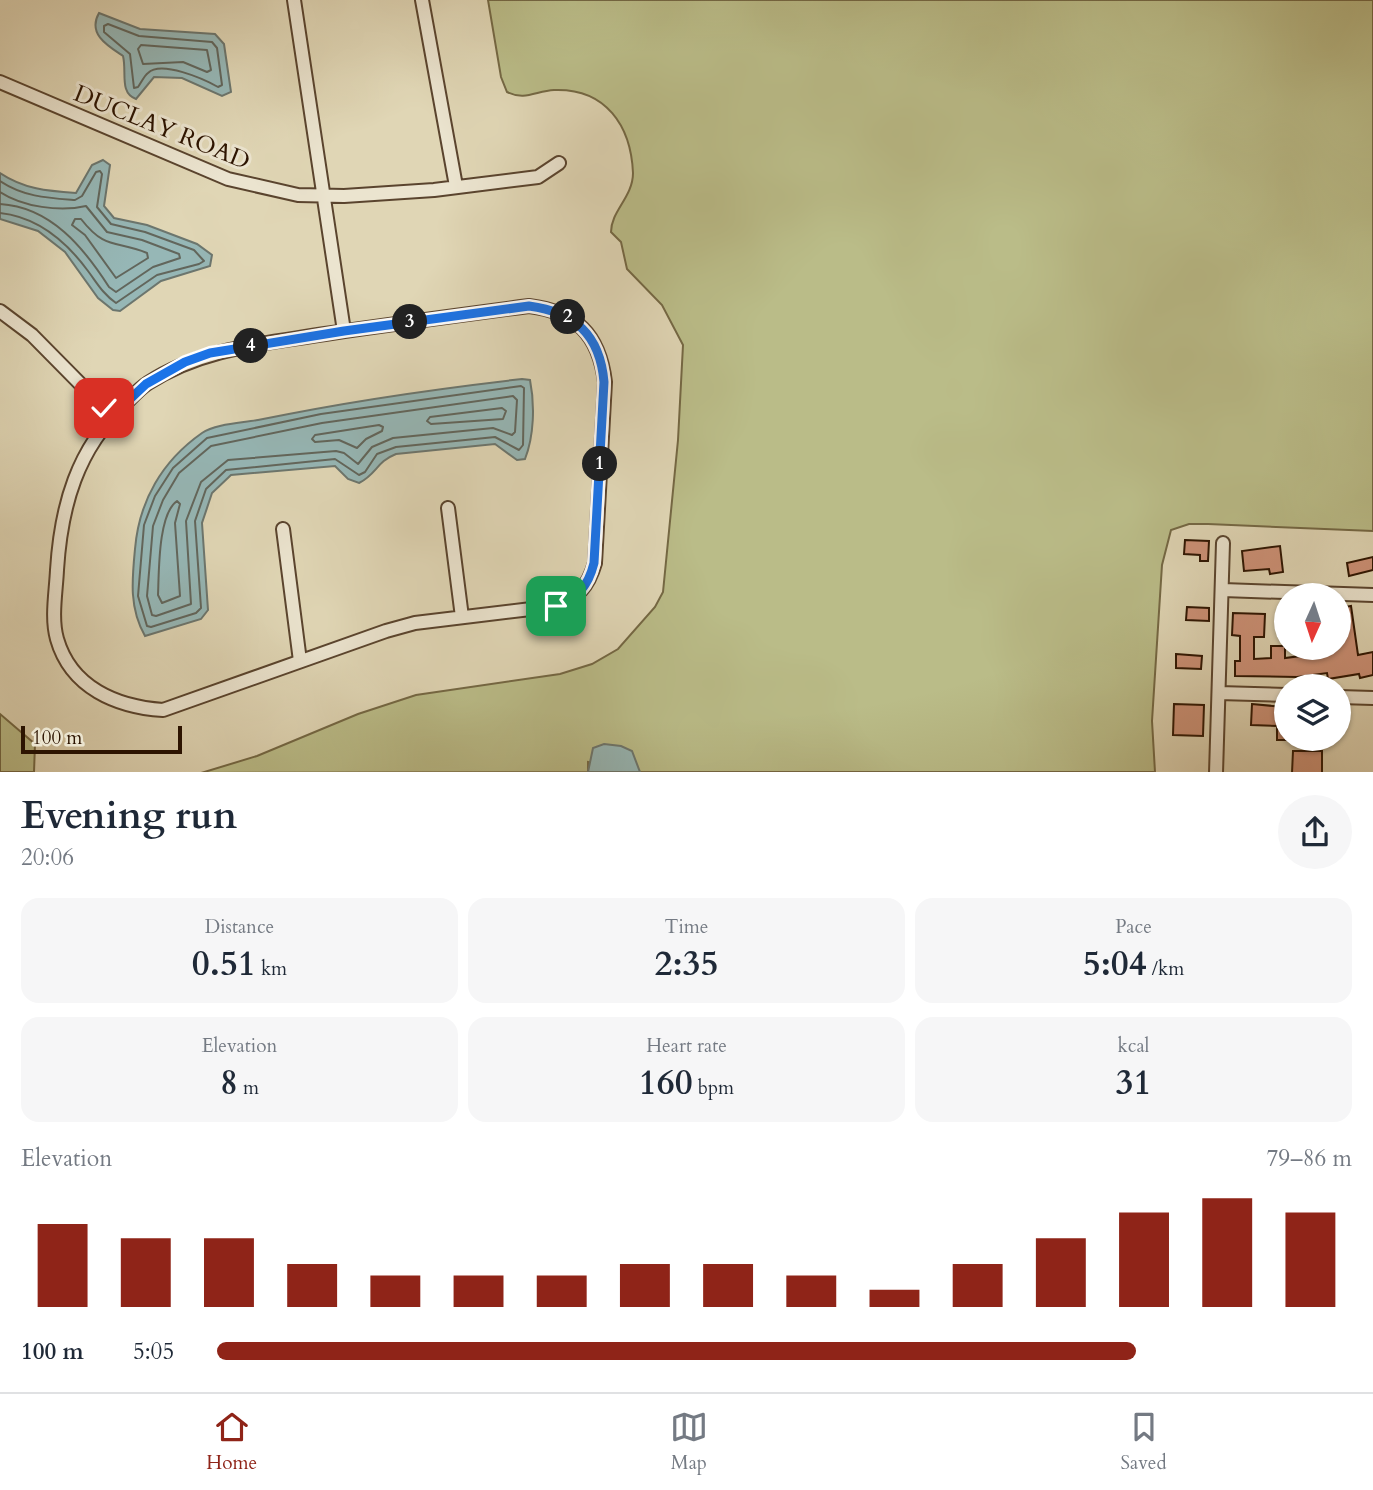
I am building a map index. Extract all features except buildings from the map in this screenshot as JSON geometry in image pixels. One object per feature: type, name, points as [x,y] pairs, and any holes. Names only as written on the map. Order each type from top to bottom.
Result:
[{"type":"street","points":[[294,0],[344,331]]},
{"type":"street","points":[[422,0],[456,186]]},
{"type":"street","name":"DUCLAY ROAD","points":[[0,82],[228,179],[287,193],[325,196],[538,177],[559,163]]},
{"type":"street","points":[[529,306],[550,309],[569,317],[583,328],[595,343],[603,363],[604,382],[594,563],[583,591],[572,600],[556,606],[462,617],[386,631],[163,710],[138,708],[116,702],[91,689],[72,668],[57,639],[55,614],[63,513],[73,478],[90,444],[112,416],[146,384],[185,362],[238,348],[344,331],[529,306]]},
{"type":"street","points":[[0,311],[32,335],[112,416]]},
{"type":"street","points":[[448,508],[462,617]]},
{"type":"street","points":[[283,529],[300,662]]},
{"type":"street","points":[[1216,772],[1223,543]]},
{"type":"street","points":[[1223,590],[1373,595]]},
{"type":"street","points":[[1219,693],[1274,695]]},
{"type":"street","points":[[1351,697],[1373,698]]},
{"type":"green space","points":[[488,0],[1373,0],[1373,531],[1208,524],[1189,524],[1171,530],[1162,565],[1152,721],[1155,772],[640,772],[588,762],[588,772],[204,772],[257,756],[358,714],[416,695],[560,674],[592,664],[618,649],[655,607],[663,592],[678,440],[683,345],[662,305],[627,269],[621,242],[611,232],[614,217],[632,182],[627,140],[612,113],[588,96],[572,91],[554,90],[525,96],[513,95],[507,92],[501,77]]},
{"type":"green space","points":[[0,714],[35,744],[34,772],[0,772]]},
{"type":"water","points":[[99,13],[140,29],[215,34],[224,44],[231,92],[222,96],[182,78],[154,77],[136,99],[125,87],[123,56],[106,44],[97,33],[96,20]]},
{"type":"water","points":[[103,160],[110,165],[104,206],[114,218],[147,225],[197,244],[212,255],[210,266],[161,281],[120,311],[113,310],[98,298],[65,252],[38,231],[0,219],[0,173],[18,183],[36,188],[76,193],[92,165]]},
{"type":"water","points":[[530,380],[533,400],[532,430],[525,459],[517,460],[495,444],[396,454],[359,483],[348,479],[335,466],[231,475],[212,493],[202,523],[208,610],[201,619],[145,636],[136,615],[133,594],[137,531],[147,499],[164,469],[202,433],[221,426],[357,402]]},
{"type":"water","points":[[604,744],[621,746],[632,751],[640,772],[588,772],[593,748]]},
{"type":"route","points":[[104,408],[112,416],[146,384],[185,362],[210,353],[344,331],[529,306],[550,309],[569,317],[583,328],[595,343],[603,363],[604,382],[591,577],[583,591],[572,600],[556,606]]}]
